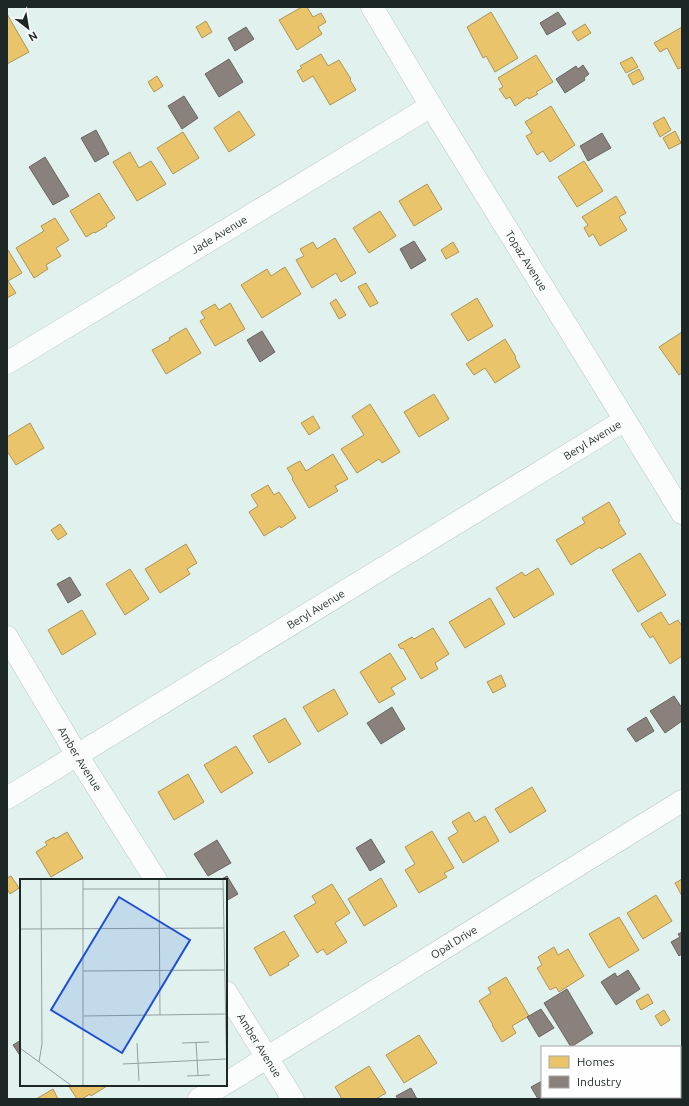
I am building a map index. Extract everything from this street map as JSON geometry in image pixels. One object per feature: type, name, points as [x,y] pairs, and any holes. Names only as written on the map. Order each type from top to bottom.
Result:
[{"type":"street","name":"Topaz Avenue","points":[[372,7],[430,106],[682,513]]},
{"type":"street","name":"Jade Avenue","points":[[7,363],[430,106]]},
{"type":"street","name":"Beryl Avenue","points":[[7,798],[625,420]]},
{"type":"street","name":"Amber Avenue","points":[[7,637],[155,879]]},
{"type":"street","name":"Opal Drive","points":[[227,1081],[682,801]]},
{"type":"street","name":"Amber Avenue","points":[[227,994],[292,1099]]},
{"type":"street","points":[[199,1099],[220,1086]]},
{"type":"building: Homes","points":[[302,7],[307,7],[313,17],[321,13],[326,22],[318,27],[322,34],[297,50],[279,20]]},
{"type":"building: Homes","points":[[491,12],[518,58],[495,72],[486,56],[483,58],[467,27]]},
{"type":"building: Homes","points":[[7,14],[29,52],[7,64]]},
{"type":"building: Homes","points":[[206,21],[212,32],[202,38],[196,27]]},
{"type":"building: Homes","points":[[585,24],[591,33],[578,41],[572,32]]},
{"type":"building: Homes","points":[[682,27],[682,67],[678,69],[667,48],[660,52],[654,43]]},
{"type":"building: Homes","points":[[321,54],[328,66],[339,60],[356,90],[330,105],[313,76],[303,82],[297,71],[302,68],[300,66]]},
{"type":"building: Homes","points":[[536,55],[553,82],[536,92],[538,94],[529,99],[528,97],[515,106],[510,97],[506,99],[499,89],[503,87],[498,78]]},
{"type":"building: Homes","points":[[632,57],[638,67],[626,73],[620,63]]},
{"type":"building: Homes","points":[[639,69],[644,79],[633,85],[628,75]]},
{"type":"building: Homes","points":[[157,76],[163,86],[154,92],[148,82]]},
{"type":"building: Homes","points":[[551,106],[575,145],[550,162],[543,151],[537,155],[526,136],[532,133],[525,122]]},
{"type":"building: Homes","points":[[239,111],[255,135],[229,152],[214,128]]},
{"type":"building: Homes","points":[[664,117],[671,130],[660,137],[653,123]]},
{"type":"building: Homes","points":[[675,131],[681,143],[669,149],[663,138]]},
{"type":"building: Homes","points":[[183,132],[199,158],[173,174],[157,148]]},
{"type":"building: Homes","points":[[130,152],[139,168],[151,161],[166,184],[137,201],[113,162]]},
{"type":"building: Homes","points":[[584,161],[603,191],[577,207],[558,177]]},
{"type":"building: Homes","points":[[427,184],[442,209],[414,226],[399,201]]},
{"type":"building: Homes","points":[[99,193],[115,218],[106,224],[107,226],[86,237],[70,211]]},
{"type":"building: Homes","points":[[616,196],[626,213],[619,217],[627,230],[600,246],[593,234],[589,237],[584,228],[588,225],[582,217]]},
{"type":"building: Homes","points":[[380,211],[396,236],[369,253],[353,228]]},
{"type":"building: Homes","points":[[55,218],[69,240],[56,248],[61,256],[46,265],[48,269],[34,278],[16,248],[44,231],[41,226]]},
{"type":"building: Homes","points":[[335,238],[356,273],[341,282],[336,273],[312,288],[296,260],[304,256],[300,249],[313,242],[317,249]]},
{"type":"building: Homes","points":[[453,242],[459,252],[446,259],[441,250]]},
{"type":"building: Homes","points":[[8,250],[22,273],[8,281],[16,293],[7,298],[7,251]]},
{"type":"building: Homes","points":[[285,267],[301,294],[262,318],[241,285],[267,269],[271,276]]},
{"type":"building: Homes","points":[[366,283],[378,303],[370,307],[358,287]]},
{"type":"building: Homes","points":[[477,298],[493,326],[468,341],[451,314]]},
{"type":"building: Homes","points":[[336,299],[346,315],[339,319],[330,303]]},
{"type":"building: Homes","points":[[230,303],[245,329],[215,346],[200,321],[205,318],[201,312],[215,304],[219,310]]},
{"type":"building: Homes","points":[[186,328],[201,353],[166,374],[152,350],[170,340],[169,338]]},
{"type":"building: Homes","points":[[682,332],[682,373],[679,375],[659,347]]},
{"type":"building: Homes","points":[[505,339],[520,367],[495,383],[485,368],[474,375],[466,364]]},
{"type":"building: Homes","points":[[434,394],[449,419],[419,437],[404,412]]},
{"type":"building: Homes","points":[[370,404],[400,452],[382,463],[379,459],[357,473],[341,449],[364,435],[352,416]]},
{"type":"building: Homes","points":[[313,416],[320,428],[309,435],[301,423]]},
{"type":"building: Homes","points":[[30,423],[44,448],[16,465],[7,451],[7,437]]},
{"type":"building: Homes","points":[[333,454],[348,479],[335,486],[338,491],[309,508],[287,468],[300,461],[306,471]]},
{"type":"building: Homes","points":[[268,485],[274,495],[279,492],[296,518],[281,528],[280,526],[264,536],[249,512],[258,506],[251,495]]},
{"type":"building: Homes","points":[[609,502],[620,521],[618,522],[626,534],[601,549],[600,547],[571,565],[556,540],[585,523],[582,518]]},
{"type":"building: Homes","points":[[60,524],[67,534],[58,540],[51,530]]},
{"type":"building: Homes","points":[[186,544],[197,563],[187,569],[190,574],[160,593],[145,569]]},
{"type":"building: Homes","points":[[640,553],[666,595],[638,612],[612,570]]},
{"type":"building: Homes","points":[[538,568],[554,594],[514,618],[496,588],[522,572],[525,576]]},
{"type":"building: Homes","points":[[130,569],[149,599],[125,615],[106,584]]},
{"type":"building: Homes","points":[[490,598],[505,624],[465,648],[449,622]]},
{"type":"building: Homes","points":[[82,610],[96,634],[62,655],[48,630]]},
{"type":"building: Homes","points":[[661,612],[669,625],[678,620],[682,626],[682,656],[670,664],[653,636],[650,638],[641,624]]},
{"type":"building: Homes","points":[[433,628],[449,654],[435,663],[438,669],[421,679],[403,648],[401,649],[398,645],[412,637],[414,639]]},
{"type":"building: Homes","points":[[390,653],[406,679],[391,688],[395,694],[379,703],[360,672]]},
{"type":"building: Homes","points":[[501,675],[506,686],[493,693],[487,682]]},
{"type":"building: Homes","points":[[334,689],[348,714],[318,732],[303,707]]},
{"type":"building: Homes","points":[[285,718],[301,744],[269,763],[253,736]]},
{"type":"building: Homes","points":[[236,746],[253,773],[221,793],[204,765]]},
{"type":"building: Homes","points":[[188,774],[204,802],[174,820],[158,792]]},
{"type":"building: Homes","points":[[532,787],[546,811],[510,833],[495,809]]},
{"type":"building: Homes","points":[[469,812],[475,822],[485,816],[499,841],[463,863],[448,838],[458,832],[452,822]]},
{"type":"building: Homes","points":[[432,831],[454,868],[444,873],[447,877],[419,893],[405,870],[415,864],[405,847]]},
{"type":"building: Homes","points":[[67,832],[83,858],[51,877],[36,852],[47,845],[45,842],[54,837],[55,839]]},
{"type":"building: Homes","points":[[11,876],[19,888],[10,894],[7,889],[7,878]]},
{"type":"building: Homes","points":[[381,878],[397,906],[364,926],[348,899]]},
{"type":"building: Homes","points":[[682,879],[682,896],[675,883]]},
{"type":"building: Homes","points":[[332,884],[350,913],[335,923],[347,942],[327,955],[323,949],[317,953],[294,916],[316,903],[312,896]]},
{"type":"building: Homes","points":[[656,895],[672,921],[643,939],[627,913]]},
{"type":"building: Homes","points":[[619,917],[639,950],[609,968],[589,934]]},
{"type":"building: Homes","points":[[284,931],[299,956],[288,963],[289,965],[270,976],[254,948]]},
{"type":"building: Homes","points":[[554,947],[558,955],[568,949],[584,976],[559,992],[556,987],[550,990],[537,968],[542,965],[538,957]]},
{"type":"building: Homes","points":[[506,977],[529,1016],[512,1026],[516,1033],[502,1042],[479,1001],[491,993],[488,988]]},
{"type":"building: Homes","points":[[648,994],[653,1003],[641,1010],[636,1001]]},
{"type":"building: Homes","points":[[664,1010],[670,1020],[661,1026],[655,1016]]},
{"type":"building: Homes","points":[[419,1035],[437,1063],[404,1083],[386,1055]]},
{"type":"building: Homes","points":[[369,1066],[386,1093],[376,1099],[342,1099],[335,1087]]},
{"type":"building: Homes","points":[[681,1074],[682,1099],[674,1099],[681,1098]]},
{"type":"building: Homes","points":[[69,1086],[107,1086],[91,1096],[90,1094],[82,1099],[77,1099]]},
{"type":"building: Homes","points":[[53,1089],[58,1099],[36,1099]]},
{"type":"building: Homes","points":[[664,1098],[664,1099],[640,1099]]},
{"type":"building: Industry","points":[[558,12],[566,24],[547,35],[540,23]]},
{"type":"building: Industry","points":[[246,27],[254,39],[235,51],[228,38]]},
{"type":"building: Industry","points":[[229,59],[243,82],[219,97],[205,74]]},
{"type":"building: Industry","points":[[583,65],[589,74],[584,78],[585,80],[565,93],[556,79],[576,66],[578,69]]},
{"type":"building: Industry","points":[[184,96],[198,118],[182,129],[168,106]]},
{"type":"building: Industry","points":[[96,130],[109,154],[95,162],[81,138]]},
{"type":"building: Industry","points":[[602,133],[611,148],[588,161],[580,146]]},
{"type":"building: Industry","points":[[45,157],[69,196],[53,205],[29,167]]},
{"type":"building: Industry","points":[[414,241],[426,260],[411,269],[400,249]]},
{"type":"building: Industry","points":[[262,331],[275,352],[260,362],[247,340]]},
{"type":"building: Industry","points":[[70,577],[81,595],[68,603],[57,584]]},
{"type":"building: Industry","points":[[674,696],[682,708],[682,721],[665,733],[650,711]]},
{"type":"building: Industry","points":[[392,707],[405,729],[381,744],[367,723]]},
{"type":"building: Industry","points":[[646,717],[654,731],[636,742],[627,729]]},
{"type":"building: Industry","points":[[371,839],[385,862],[370,871],[356,848]]},
{"type":"building: Industry","points":[[217,840],[231,863],[208,876],[194,854]]},
{"type":"building: Industry","points":[[227,876],[238,894],[227,900],[227,879],[222,879]]},
{"type":"building: Industry","points":[[682,932],[682,954],[679,956],[671,942],[680,937],[678,934]]},
{"type":"building: Industry","points":[[628,970],[640,989],[616,1005],[601,982],[615,973],[617,977]]},
{"type":"building: Industry","points":[[567,989],[593,1033],[570,1046],[544,1003]]},
{"type":"building: Industry","points":[[541,1009],[554,1028],[539,1037],[527,1017]]},
{"type":"building: Industry","points":[[20,1041],[20,1056],[13,1045]]},
{"type":"building: Industry","points":[[541,1082],[541,1098],[564,1098],[538,1099],[531,1087]]},
{"type":"building: Industry","points":[[411,1088],[417,1099],[398,1099],[396,1096]]}]
